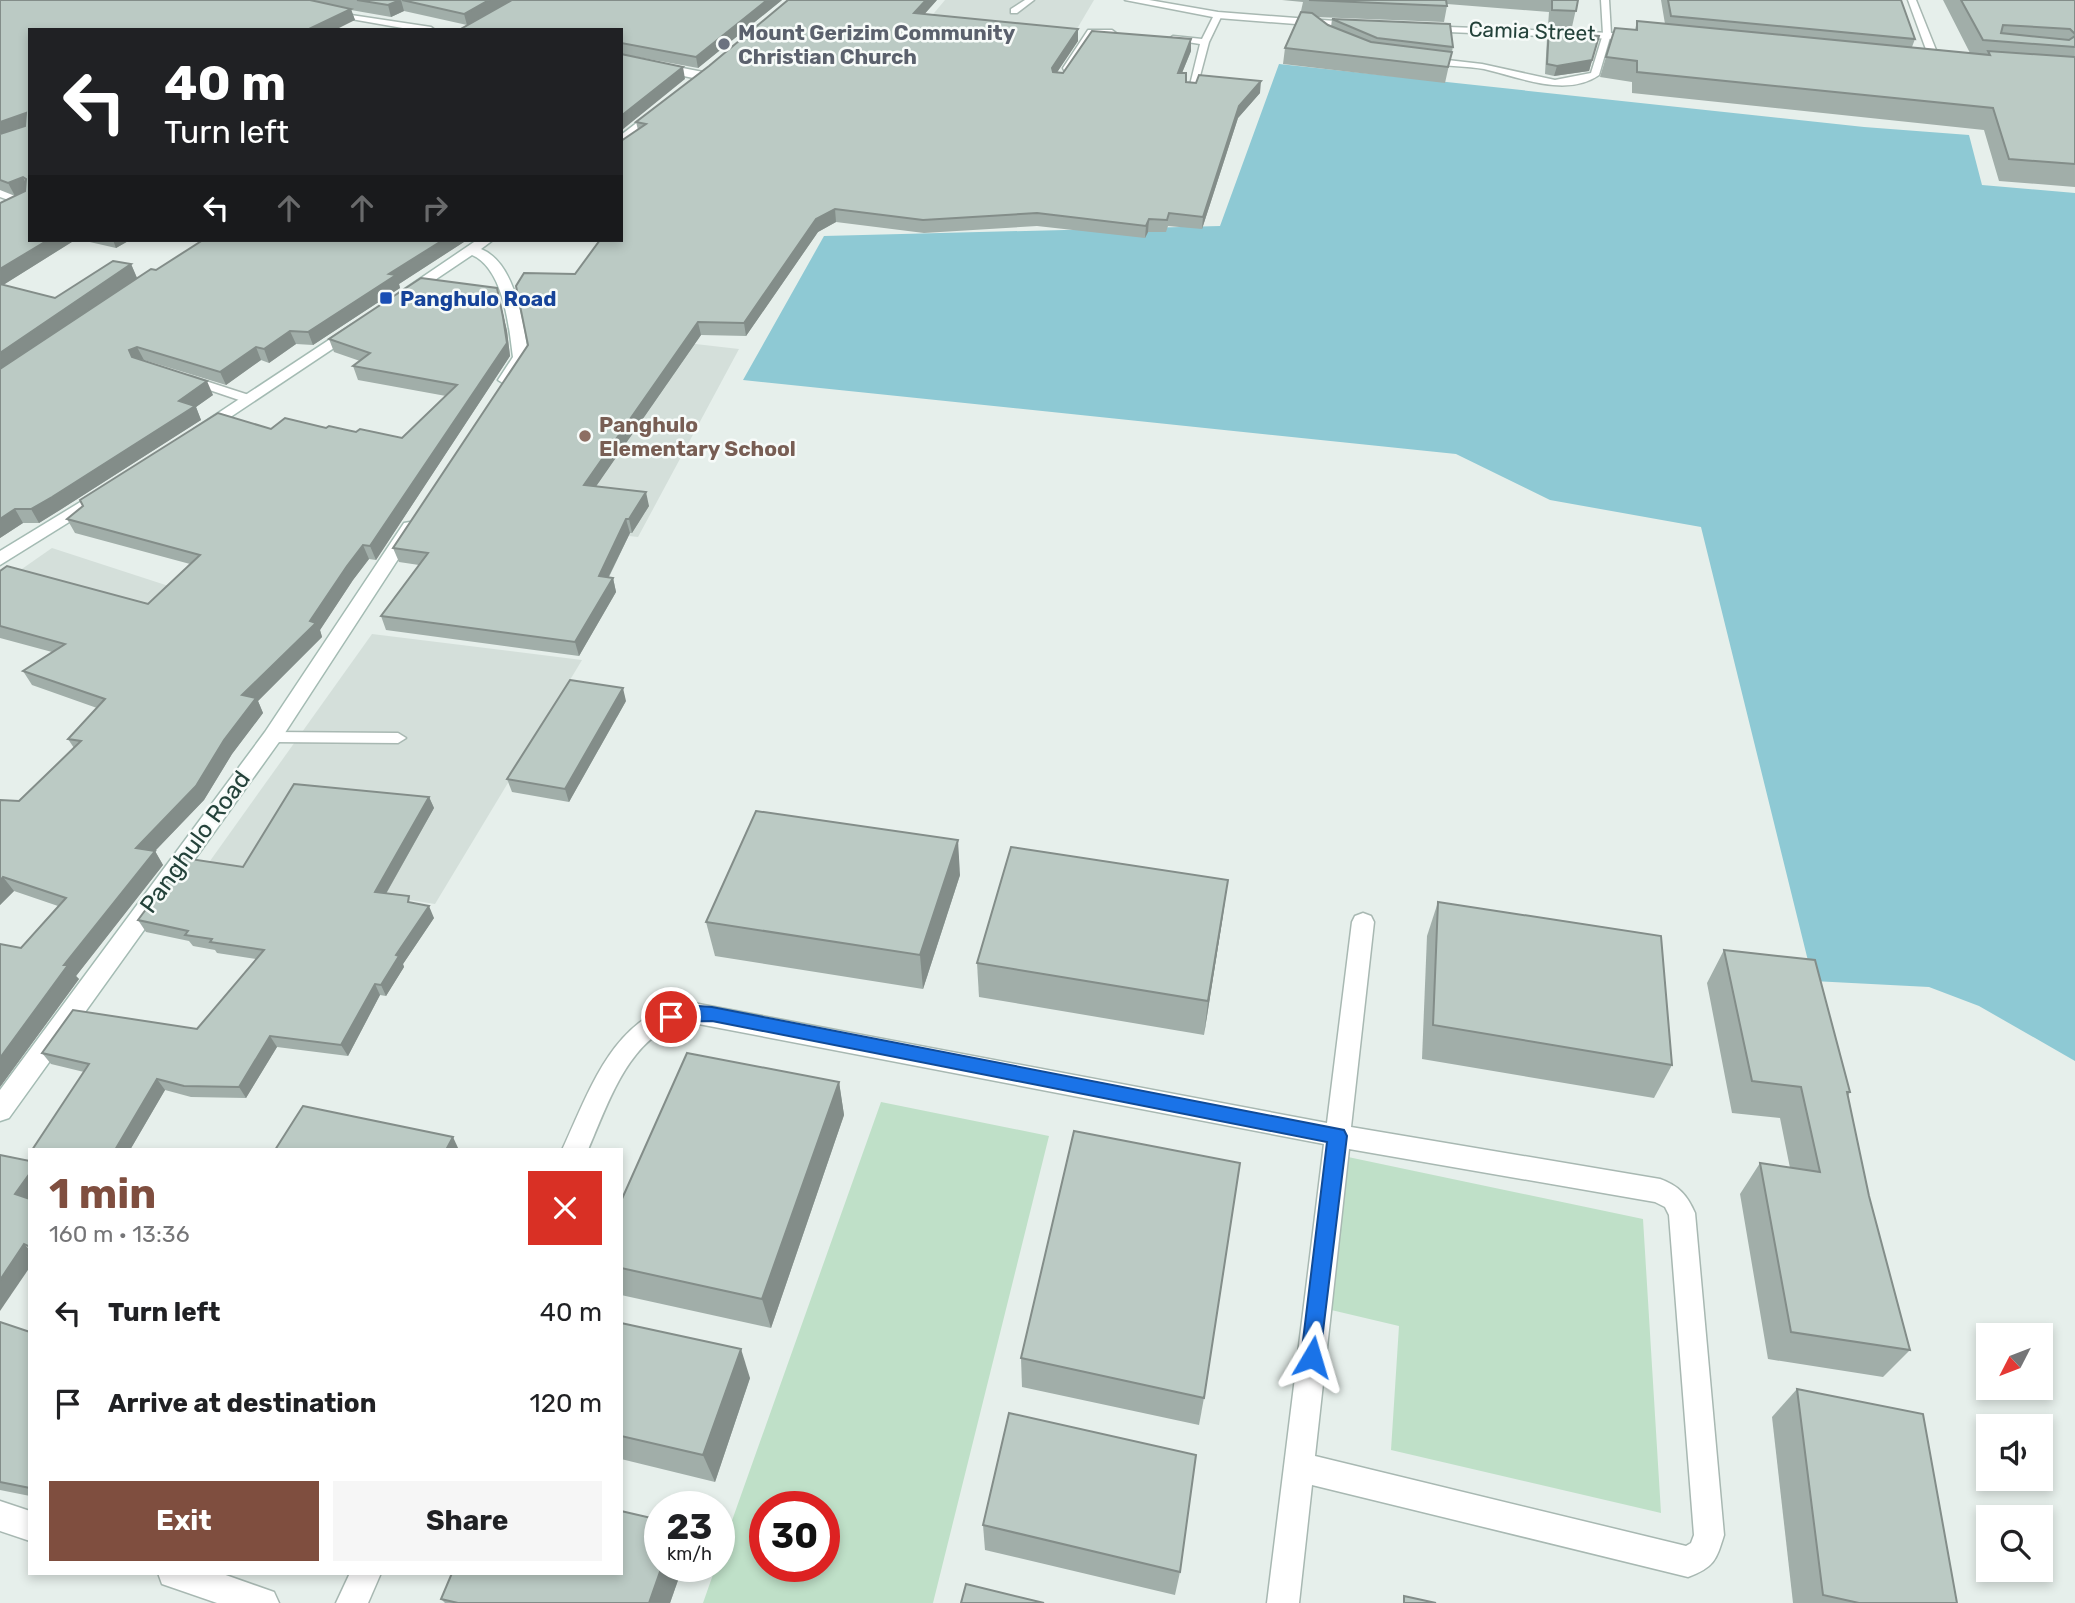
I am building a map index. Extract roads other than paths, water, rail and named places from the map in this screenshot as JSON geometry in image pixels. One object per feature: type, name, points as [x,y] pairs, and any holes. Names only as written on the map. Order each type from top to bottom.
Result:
[{"type":"street","points":[[1130,0],[1318,29],[1380,27]]},
{"type":"street","name":"Camia Street","points":[[1406,27],[1648,37]]},
{"type":"street","points":[[623,60],[698,80],[713,68]]},
{"type":"street","points":[[1922,61],[1936,63]]},
{"type":"street","points":[[623,138],[673,100]]},
{"type":"street","points":[[0,192],[25,198]]},
{"type":"street","points":[[0,210],[25,198]]},
{"type":"street","points":[[393,302],[479,245],[512,301],[521,357],[498,392]]},
{"type":"street","points":[[192,436],[371,317]]},
{"type":"street","points":[[0,559],[125,480]]},
{"type":"street","name":"Panghulo Road","points":[[0,1110],[272,737],[423,507]]},
{"type":"street","points":[[1283,1603],[1363,922]]},
{"type":"street","points":[[576,1148],[615,1066],[630,1045],[657,1022],[685,1012],[712,1014],[1338,1136],[1660,1191],[1674,1199],[1682,1213],[1709,1535],[1703,1553],[1688,1562],[1299,1467]]},
{"type":"street","points":[[0,1516],[28,1525]]},
{"type":"street","points":[[179,1575],[263,1603]]},
{"type":"street","points":[[352,1603],[365,1575]]},
{"type":"lane","points":[[1014,11],[1030,0]]},
{"type":"lane","points":[[1420,60],[1488,67],[1528,80],[1578,83],[1595,75],[1607,34],[1605,0]]},
{"type":"lane","points":[[1912,0],[1936,63],[1949,64]]},
{"type":"lane","points":[[327,12],[419,28]]},
{"type":"lane","points":[[1191,91],[1205,42],[1218,15]]},
{"type":"lane","points":[[1058,81],[1091,32],[1117,34]]},
{"type":"lane","points":[[1167,38],[1205,42]]},
{"type":"lane","points":[[173,374],[248,399]]},
{"type":"lane","points":[[272,737],[398,738]]},
{"type":"water","points":[[1279,64],[1864,127],[1969,135],[1982,185],[2075,193],[2075,1061],[1979,1006],[1929,987],[1813,981],[1701,527],[1550,500],[1456,454],[743,380],[824,236],[1220,226]]},
{"type":"place","name":"Mount Gerizim Community Christian Church","points":[[724,44]]},
{"type":"place","name":"Panghulo Road","points":[[386,298]]},
{"type":"place","name":"Panghulo Elementary School","points":[[585,436]]}]
